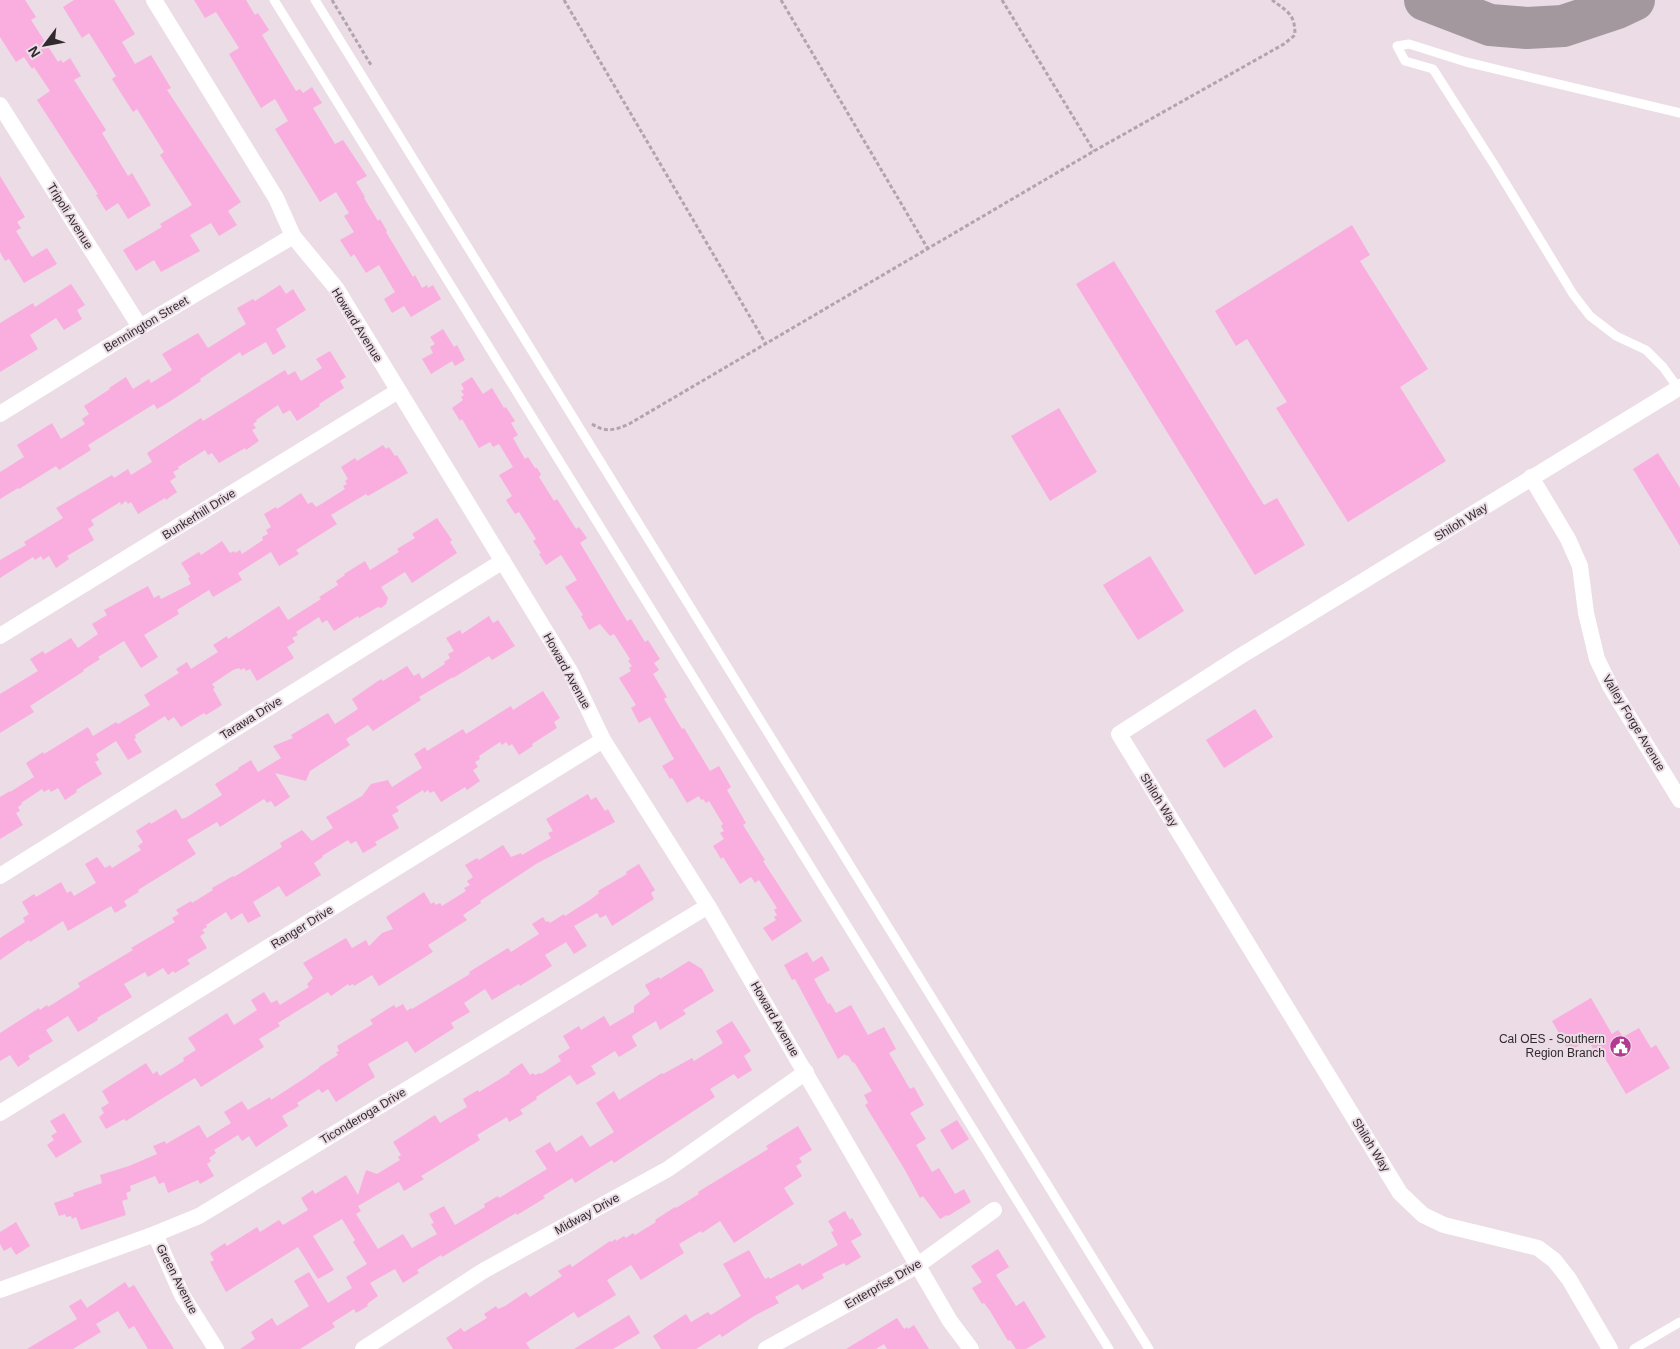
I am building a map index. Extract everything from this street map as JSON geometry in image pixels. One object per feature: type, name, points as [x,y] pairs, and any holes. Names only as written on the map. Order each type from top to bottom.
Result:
[{"type":"street","name":"Howard Avenue","points":[[154,0],[276,198],[293,236],[336,288],[571,673],[603,740],[708,906],[950,1321],[971,1349]]},
{"type":"street","name":"Tripoli Avenue","points":[[0,105],[140,327]]},
{"type":"street","name":"Bennington Street","points":[[0,414],[140,327],[293,236]]},
{"type":"street","name":"Shiloh Way","points":[[1610,1349],[1569,1279],[1554,1260],[1538,1248],[1444,1225],[1424,1215],[1400,1193],[1119,734],[1679,387]]},
{"type":"street","name":"Bunkerhill Drive","points":[[0,636],[398,391]]},
{"type":"street","name":"Valley Forge Avenue","points":[[1532,477],[1568,539],[1580,566],[1592,639],[1604,673],[1610,686],[1680,800]]},
{"type":"street","name":"Tarawa Drive","points":[[0,876],[503,561]]},
{"type":"street","name":"Ranger Drive","points":[[0,1113],[603,740]]},
{"type":"street","name":"Ticonderoga Drive","points":[[2,1286],[155,1234],[199,1216],[708,906]]},
{"type":"street","name":"Midway Drive","points":[[363,1349],[483,1271],[668,1169],[806,1072]]},
{"type":"street","name":"Enterprise Drive","points":[[766,1349],[918,1265],[994,1210]]},
{"type":"street","name":"Green Avenue","points":[[155,1234],[182,1295],[216,1349]]},
{"type":"lane","points":[[274,0],[1109,1349]]},
{"type":"lane","points":[[315,0],[1148,1349]]},
{"type":"lane","points":[[1679,387],[1646,350],[1616,336],[1590,316],[1573,294],[1433,69],[1405,61],[1397,46],[1409,44],[1466,62],[1680,113]]},
{"type":"lane","points":[[1634,1349],[1680,1322]]},
{"type":"path","points":[[332,0],[373,67]]},
{"type":"path","points":[[564,0],[766,344]]},
{"type":"path","points":[[781,0],[928,249]]},
{"type":"path","points":[[1002,0],[1094,151]]},
{"type":"path","points":[[591,423],[600,430],[616,430],[629,424],[1094,151],[1284,44],[1295,35],[1295,22],[1288,12],[1272,0]]},
{"type":"building","points":[[0,0],[25,0],[36,17],[31,20],[58,62],[61,60],[63,63],[70,58],[81,76],[74,80],[106,130],[102,133],[128,176],[132,173],[151,205],[128,219],[118,203],[106,211],[96,195],[98,194],[37,100],[50,91],[34,67],[32,69],[24,57],[16,62],[0,37]]},
{"type":"building","points":[[74,0],[114,0],[135,34],[122,42],[135,64],[151,55],[171,88],[167,90],[241,202],[228,211],[237,225],[219,236],[211,223],[190,235],[200,251],[161,272],[154,260],[136,271],[123,250],[162,227],[160,224],[192,205],[160,155],[164,152],[137,109],[133,112],[112,79],[116,76],[89,33],[82,38],[63,7]]},
{"type":"building","points":[[194,0],[246,0],[255,15],[258,13],[269,30],[262,35],[296,91],[300,89],[303,93],[312,87],[322,103],[313,108],[335,144],[343,140],[367,176],[356,182],[378,221],[380,219],[413,277],[415,275],[422,288],[427,285],[428,288],[433,285],[441,299],[411,317],[404,306],[392,313],[384,299],[395,292],[379,265],[366,273],[354,254],[351,257],[340,240],[354,232],[344,216],[349,213],[336,192],[320,202],[275,129],[288,121],[275,99],[261,108],[229,54],[239,48],[216,12],[205,18]]},
{"type":"building","points":[[0,176],[25,217],[17,222],[21,228],[16,231],[32,257],[47,248],[57,264],[24,283],[9,259],[5,261],[0,252]]},
{"type":"building","points":[[1352,225],[1370,255],[1360,261],[1428,369],[1400,387],[1446,461],[1348,522],[1276,408],[1287,402],[1247,339],[1236,346],[1215,311]]},
{"type":"building","points":[[1114,261],[1264,505],[1277,498],[1305,545],[1255,575],[1076,284]]},
{"type":"building","points":[[71,284],[85,305],[77,310],[82,319],[64,330],[56,318],[30,335],[38,349],[0,372],[0,323],[33,303],[35,307]]},
{"type":"building","points":[[280,285],[286,294],[293,289],[306,310],[276,329],[286,347],[273,355],[266,342],[242,356],[240,352],[169,402],[157,409],[154,404],[88,445],[91,450],[59,470],[56,466],[0,499],[0,472],[24,457],[17,445],[52,423],[61,439],[85,424],[82,419],[89,414],[84,406],[109,388],[126,377],[133,389],[149,379],[151,383],[172,370],[162,354],[198,333],[208,348],[246,324],[237,308],[253,299],[255,301]]},
{"type":"building","points":[[443,329],[454,347],[457,345],[465,360],[455,366],[452,361],[431,374],[422,359],[433,353],[430,347],[435,344],[430,337]]},
{"type":"building","points":[[330,351],[346,377],[340,381],[344,388],[319,404],[320,406],[297,421],[290,410],[283,414],[278,405],[253,424],[256,428],[252,430],[259,441],[246,450],[245,448],[219,463],[212,453],[208,455],[205,450],[178,467],[179,469],[173,472],[176,477],[170,481],[177,492],[166,500],[165,498],[138,514],[131,502],[128,504],[126,501],[121,505],[120,502],[91,520],[94,525],[88,529],[94,540],[67,556],[69,559],[56,568],[49,556],[43,560],[41,556],[35,560],[33,557],[0,578],[0,560],[26,545],[24,542],[63,518],[56,508],[112,475],[114,478],[128,469],[131,475],[152,462],[147,453],[201,418],[203,421],[285,370],[288,375],[295,371],[301,381],[322,368],[316,359]]},
{"type":"building","points":[[472,377],[483,394],[492,388],[504,408],[506,407],[515,421],[511,423],[518,435],[513,438],[525,459],[528,457],[535,468],[537,468],[541,474],[539,477],[554,501],[557,499],[576,529],[579,527],[587,538],[580,543],[627,621],[631,619],[645,642],[648,640],[660,659],[654,663],[659,670],[653,674],[667,697],[664,699],[710,771],[719,766],[731,787],[727,790],[746,823],[743,825],[765,860],[763,861],[802,921],[772,941],[763,928],[776,920],[774,917],[777,915],[774,910],[777,908],[759,880],[755,883],[751,877],[740,884],[723,857],[721,859],[713,846],[724,839],[720,833],[724,831],[721,826],[723,824],[709,801],[706,803],[699,796],[687,803],[672,778],[670,779],[662,766],[674,759],[650,717],[639,723],[631,708],[636,705],[619,678],[631,671],[629,668],[632,666],[628,661],[630,659],[614,634],[610,636],[600,624],[589,630],[581,616],[583,615],[565,587],[577,580],[561,555],[546,565],[533,541],[536,539],[519,512],[515,514],[506,500],[512,496],[499,475],[513,467],[499,444],[493,447],[490,442],[479,448],[462,419],[460,421],[452,408],[463,400],[461,397],[464,395],[461,391],[464,389],[461,384]]},
{"type":"building","points":[[1059,408],[1097,472],[1050,501],[1011,436]]},
{"type":"building","points":[[383,445],[386,449],[389,447],[395,456],[397,455],[408,473],[368,496],[366,494],[331,515],[337,524],[296,550],[299,554],[279,566],[271,552],[238,573],[242,580],[213,597],[209,590],[177,610],[179,614],[144,635],[158,657],[141,668],[124,641],[98,657],[100,659],[84,671],[30,706],[34,712],[0,733],[0,694],[38,671],[30,659],[43,651],[45,654],[71,638],[78,648],[98,634],[92,624],[107,615],[104,610],[148,586],[154,598],[159,595],[161,599],[191,584],[188,578],[190,577],[181,563],[199,552],[201,555],[222,541],[230,553],[240,550],[242,554],[263,540],[262,537],[268,534],[266,530],[271,527],[264,514],[276,507],[277,509],[301,493],[308,504],[312,502],[316,507],[323,503],[345,489],[343,486],[347,484],[345,481],[348,479],[341,467],[355,458],[357,461]]},
{"type":"building","points":[[1658,453],[1680,488],[1680,546],[1633,469]]},
{"type":"building","points":[[437,518],[452,540],[450,542],[457,553],[412,583],[405,572],[381,587],[388,598],[386,604],[359,618],[358,616],[334,631],[327,620],[322,623],[319,617],[296,632],[298,635],[292,638],[295,642],[287,647],[294,658],[257,681],[250,669],[246,671],[244,668],[233,670],[212,684],[222,705],[181,727],[174,717],[168,721],[165,716],[135,735],[136,738],[134,739],[142,752],[128,760],[116,741],[96,754],[99,760],[95,762],[102,774],[76,790],[77,792],[65,800],[58,788],[51,792],[49,789],[44,792],[42,789],[18,807],[20,811],[16,813],[23,825],[0,839],[0,797],[34,777],[26,763],[88,727],[93,736],[150,705],[144,695],[179,673],[176,669],[187,662],[191,669],[218,652],[213,645],[227,636],[228,639],[279,606],[288,620],[321,599],[319,597],[338,585],[336,581],[344,574],[365,561],[370,570],[399,552],[397,549],[415,538],[412,534]]},
{"type":"building","points":[[1150,556],[1184,611],[1138,640],[1103,585]]},
{"type":"building","points":[[489,616],[493,623],[498,620],[515,646],[492,660],[489,656],[419,697],[421,700],[373,731],[368,725],[346,739],[350,745],[310,771],[306,781],[275,773],[290,797],[275,807],[271,801],[267,803],[264,799],[220,827],[217,822],[187,840],[196,854],[138,890],[139,892],[124,901],[127,906],[115,913],[111,906],[68,931],[63,921],[30,942],[29,940],[0,960],[0,938],[25,922],[23,918],[29,914],[22,902],[34,894],[36,897],[61,882],[67,893],[71,891],[74,896],[96,883],[85,864],[97,857],[105,868],[110,865],[112,868],[141,850],[138,846],[143,842],[136,831],[176,809],[182,819],[187,817],[222,795],[215,784],[238,768],[251,760],[258,772],[281,758],[273,746],[293,738],[291,735],[328,713],[335,724],[358,709],[352,699],[381,679],[383,681],[407,666],[414,676],[419,673],[422,679],[445,664],[444,662],[450,658],[448,654],[454,651],[446,638],[460,630],[462,634]]},
{"type":"building","points":[[543,691],[560,718],[554,722],[557,728],[532,744],[533,746],[519,755],[512,744],[509,746],[506,742],[502,745],[500,742],[479,756],[480,759],[475,762],[478,767],[473,770],[480,781],[467,790],[465,787],[441,802],[434,791],[430,793],[428,790],[424,793],[423,790],[396,807],[399,811],[392,815],[399,828],[375,842],[377,845],[363,853],[356,841],[351,844],[348,840],[314,863],[321,875],[286,897],[279,886],[253,902],[261,916],[248,923],[242,913],[231,920],[226,912],[206,925],[207,927],[202,930],[205,933],[200,936],[207,948],[187,960],[190,964],[168,975],[163,968],[148,977],[145,972],[124,984],[132,997],[78,1032],[68,1016],[46,1030],[53,1041],[28,1056],[30,1059],[18,1067],[10,1055],[0,1061],[0,1033],[39,1008],[40,1010],[47,1005],[48,1007],[80,987],[78,983],[175,922],[172,918],[179,914],[176,910],[191,901],[192,903],[213,890],[212,888],[234,877],[282,847],[280,843],[302,830],[312,841],[333,828],[326,817],[362,796],[371,784],[388,780],[392,787],[422,768],[414,754],[425,747],[427,751],[463,729],[466,734],[511,706],[513,710]]},
{"type":"building","points":[[1255,709],[1273,737],[1224,768],[1206,740]]},
{"type":"building","points":[[588,794],[591,800],[596,797],[605,811],[608,809],[615,822],[536,864],[480,901],[481,903],[463,915],[467,920],[428,945],[433,952],[379,986],[372,975],[354,986],[353,984],[349,986],[348,984],[331,996],[328,992],[278,1023],[280,1026],[259,1039],[264,1047],[201,1087],[195,1078],[126,1121],[124,1119],[106,1129],[99,1117],[104,1113],[101,1108],[109,1103],[102,1091],[146,1063],[153,1074],[157,1071],[160,1076],[184,1061],[183,1058],[196,1050],[188,1038],[227,1013],[234,1025],[257,1010],[251,1000],[264,992],[271,1003],[277,1000],[280,1005],[309,987],[307,984],[313,978],[303,963],[346,938],[352,948],[366,940],[369,946],[382,933],[393,929],[386,917],[424,892],[431,904],[434,902],[436,905],[440,903],[442,906],[466,891],[464,888],[470,885],[467,881],[473,877],[465,865],[477,858],[479,860],[503,845],[511,857],[521,853],[522,855],[551,838],[548,833],[553,831],[546,819]]},
{"type":"building","points":[[639,864],[655,890],[651,893],[654,899],[612,926],[606,915],[600,918],[597,913],[574,926],[587,946],[574,954],[566,942],[545,955],[552,966],[520,986],[519,984],[492,1000],[485,989],[464,1003],[470,1012],[451,1023],[454,1028],[415,1053],[407,1041],[368,1064],[375,1077],[336,1102],[328,1089],[322,1093],[319,1089],[297,1103],[299,1106],[282,1116],[288,1126],[256,1147],[249,1136],[242,1141],[238,1135],[214,1150],[216,1153],[209,1158],[211,1161],[207,1164],[214,1176],[200,1184],[198,1180],[168,1193],[164,1182],[159,1184],[155,1176],[130,1186],[131,1191],[126,1193],[128,1199],[122,1201],[126,1215],[81,1230],[76,1217],[72,1219],[71,1216],[66,1217],[65,1214],[59,1216],[54,1203],[74,1196],[73,1193],[102,1183],[100,1175],[129,1166],[157,1154],[153,1146],[165,1141],[166,1144],[199,1125],[207,1138],[231,1123],[224,1112],[242,1101],[248,1110],[270,1097],[271,1100],[338,1055],[336,1052],[339,1051],[337,1046],[373,1024],[370,1020],[394,1005],[396,1008],[403,1004],[407,1011],[412,1009],[470,974],[469,972],[508,948],[511,952],[539,934],[532,924],[543,917],[546,922],[550,923],[564,914],[565,916]]},
{"type":"building","points":[[807,952],[813,962],[822,956],[830,970],[814,979],[828,1004],[830,1003],[836,1013],[851,1005],[868,1035],[884,1027],[896,1049],[889,1053],[910,1089],[914,1087],[924,1105],[910,1113],[926,1139],[916,1145],[932,1172],[939,1168],[955,1194],[964,1189],[971,1202],[948,1216],[940,1219],[923,1196],[920,1198],[865,1105],[868,1103],[864,1095],[872,1091],[848,1055],[846,1056],[845,1054],[838,1059],[795,979],[792,980],[784,965]]},
{"type":"building","points":[[689,961],[702,969],[714,991],[683,1010],[686,1014],[660,1030],[656,1021],[633,1035],[632,1037],[637,1046],[619,1057],[615,1051],[591,1066],[596,1074],[577,1085],[570,1075],[520,1110],[523,1114],[509,1122],[507,1117],[477,1135],[480,1140],[421,1176],[424,1179],[404,1191],[399,1182],[358,1206],[361,1211],[356,1214],[378,1249],[403,1234],[412,1248],[437,1234],[431,1224],[434,1223],[429,1214],[444,1206],[455,1225],[485,1207],[484,1204],[498,1196],[499,1198],[547,1169],[535,1151],[550,1142],[556,1152],[582,1135],[590,1147],[614,1132],[596,1103],[614,1091],[619,1100],[662,1073],[692,1058],[694,1061],[723,1043],[716,1031],[732,1021],[751,1051],[744,1056],[752,1070],[738,1079],[734,1074],[710,1089],[715,1097],[614,1163],[612,1160],[575,1183],[572,1178],[543,1196],[545,1198],[517,1215],[516,1213],[442,1257],[441,1255],[417,1270],[419,1273],[403,1283],[395,1269],[370,1283],[378,1296],[367,1304],[368,1306],[356,1313],[354,1309],[332,1323],[335,1327],[300,1349],[240,1349],[255,1339],[251,1332],[272,1318],[277,1326],[309,1306],[294,1281],[309,1272],[328,1303],[352,1288],[346,1277],[367,1264],[353,1242],[355,1240],[342,1219],[313,1236],[334,1270],[318,1279],[298,1247],[226,1292],[210,1262],[214,1260],[210,1253],[225,1243],[227,1246],[257,1227],[260,1232],[279,1220],[283,1225],[308,1210],[301,1198],[313,1190],[315,1194],[346,1175],[358,1195],[366,1170],[377,1174],[400,1160],[398,1157],[401,1155],[393,1142],[435,1115],[440,1123],[467,1107],[463,1099],[478,1090],[479,1092],[510,1073],[522,1063],[530,1075],[533,1073],[535,1075],[541,1074],[561,1061],[558,1056],[570,1048],[563,1036],[579,1026],[581,1030],[604,1016],[610,1026],[634,1012],[634,1006],[650,994],[645,985],[659,977],[660,979]]},
{"type":"building","name":"Cal OES - Southern Region Branch","points":[[1591,998],[1612,1034],[1618,1030],[1623,1037],[1639,1028],[1651,1048],[1656,1045],[1670,1068],[1626,1094],[1600,1050],[1595,1052],[1588,1040],[1569,1051],[1552,1021]]},
{"type":"building","points":[[64,1113],[82,1142],[56,1158],[47,1145],[54,1140],[51,1136],[57,1132],[50,1121]]},
{"type":"building","points":[[957,1120],[969,1139],[952,1150],[940,1130]]},
{"type":"building","points":[[798,1126],[812,1150],[799,1158],[802,1162],[796,1166],[802,1176],[784,1188],[794,1204],[734,1243],[720,1221],[702,1233],[701,1231],[679,1244],[684,1253],[641,1280],[631,1265],[607,1280],[616,1295],[578,1318],[574,1312],[526,1343],[530,1349],[453,1349],[446,1338],[461,1328],[464,1332],[487,1318],[484,1314],[496,1306],[498,1309],[505,1306],[526,1292],[530,1297],[562,1276],[558,1271],[570,1264],[572,1267],[610,1241],[616,1239],[616,1241],[624,1236],[626,1238],[633,1233],[635,1235],[675,1207],[699,1194],[698,1192],[768,1149],[766,1146]]},
{"type":"building","points":[[845,1211],[850,1220],[852,1218],[862,1235],[851,1241],[861,1257],[846,1266],[844,1263],[822,1274],[824,1278],[802,1290],[798,1284],[775,1297],[779,1303],[754,1316],[722,1337],[720,1334],[696,1349],[661,1349],[653,1336],[672,1323],[686,1314],[691,1322],[708,1312],[711,1315],[741,1296],[723,1264],[749,1250],[765,1279],[769,1277],[770,1279],[800,1263],[802,1266],[838,1245],[831,1232],[834,1231],[828,1221]]},
{"type":"building","points":[[16,1222],[30,1246],[16,1255],[11,1247],[4,1251],[0,1244],[0,1232]]},
{"type":"building","points":[[998,1249],[1009,1267],[996,1275],[1016,1306],[1024,1301],[1046,1337],[1026,1349],[1016,1349],[1010,1340],[1008,1341],[990,1311],[984,1303],[982,1304],[972,1288],[982,1282],[971,1266]]},
{"type":"building","points":[[125,1282],[129,1288],[134,1285],[174,1349],[148,1349],[134,1326],[129,1329],[118,1311],[96,1324],[101,1332],[73,1349],[27,1349],[77,1319],[69,1306],[81,1299],[87,1308]]},
{"type":"building","points":[[629,1315],[640,1333],[613,1349],[574,1349]]},
{"type":"building","points":[[897,1318],[904,1329],[914,1325],[929,1349],[887,1349],[884,1344],[876,1349],[846,1349]]},
{"type":"taxiway","points":[[1425,0],[1490,25],[1527,28],[1563,26],[1617,8],[1634,0]]},
{"type":"place","name":"Cal OES - Southern Region Branch","points":[[1621,1046]]}]
